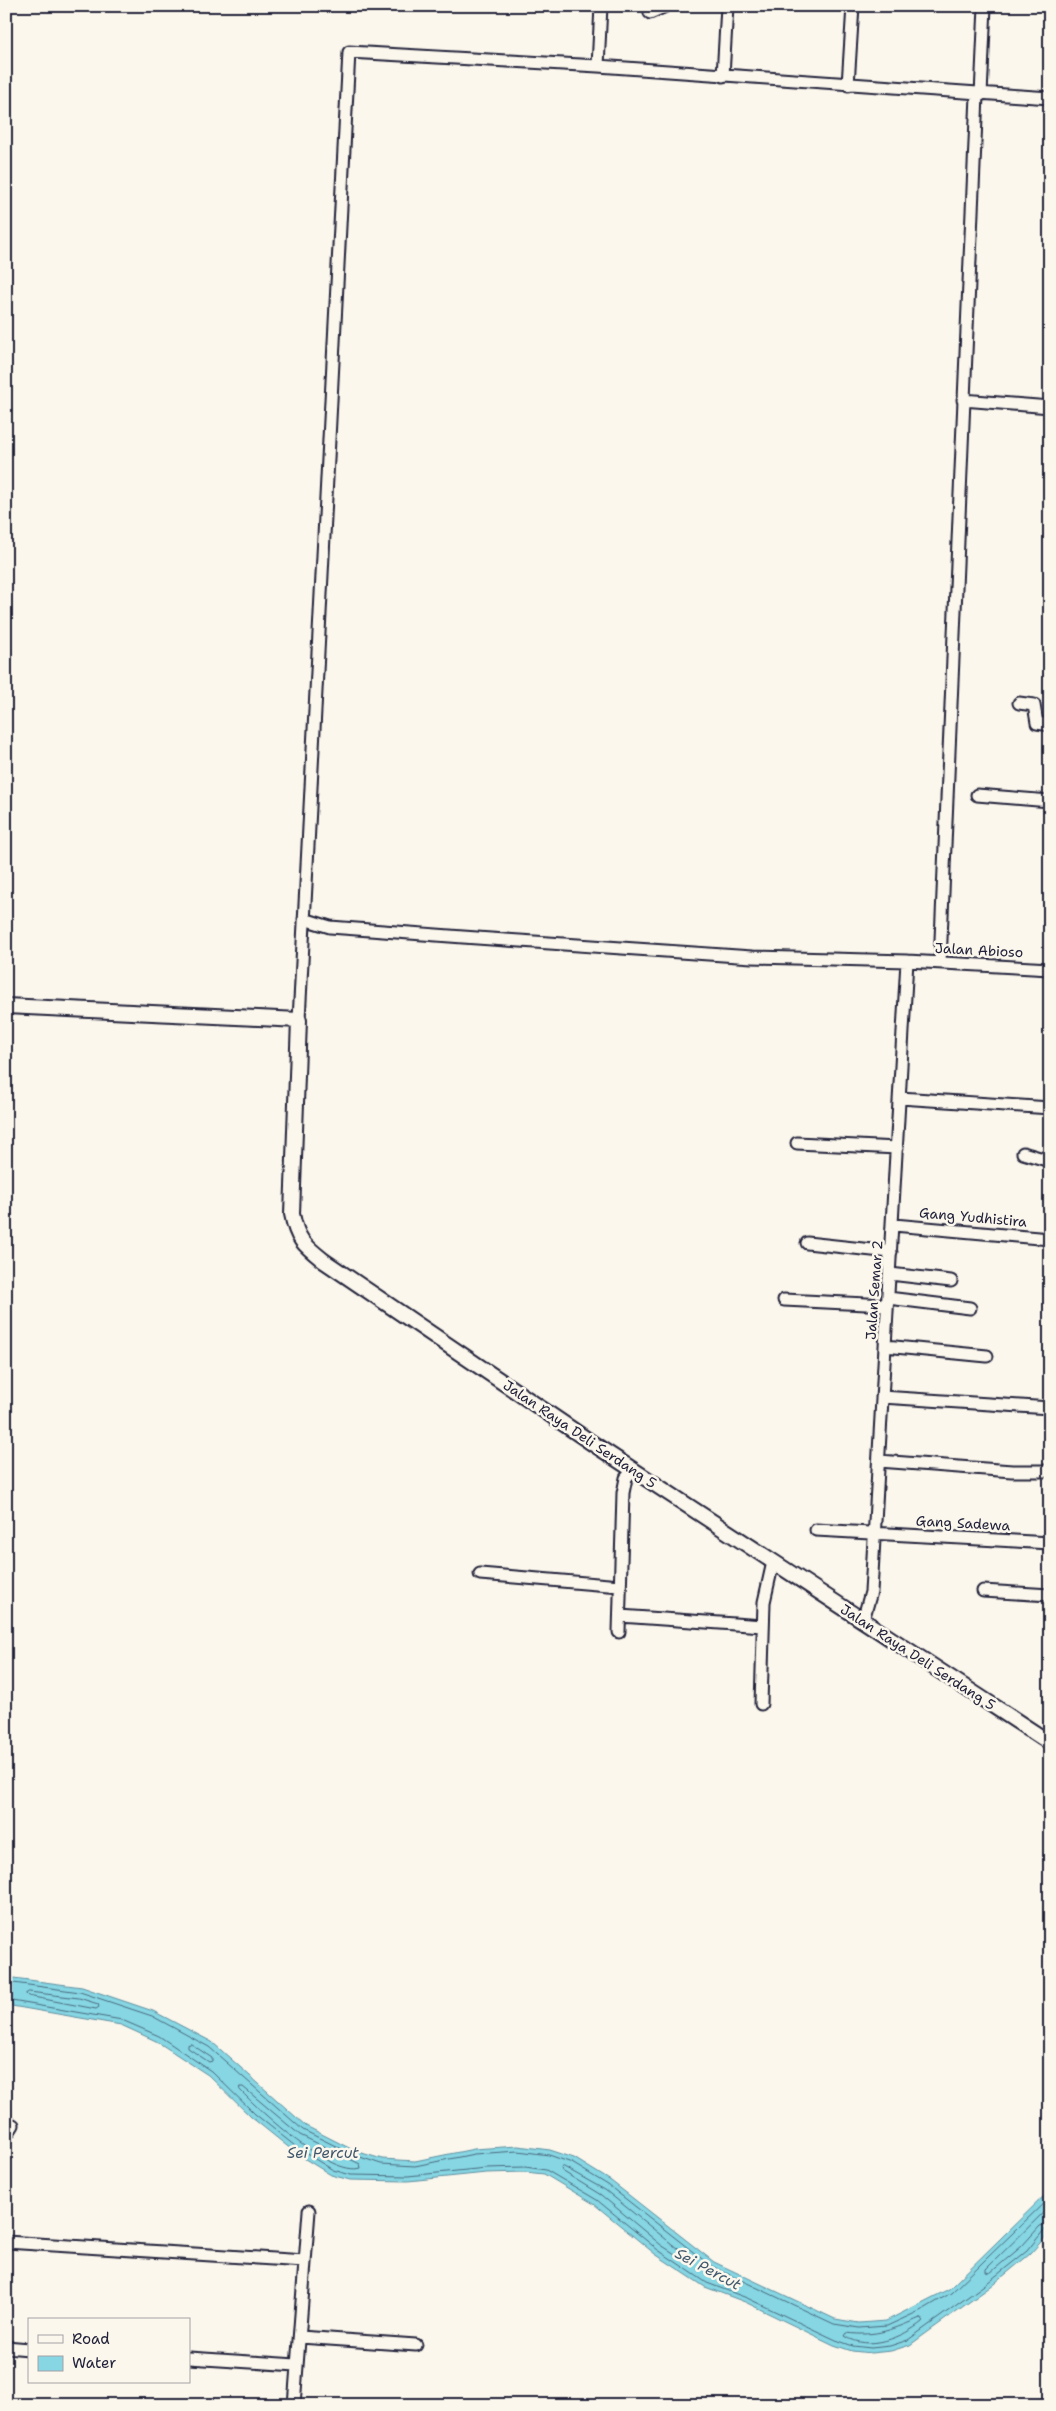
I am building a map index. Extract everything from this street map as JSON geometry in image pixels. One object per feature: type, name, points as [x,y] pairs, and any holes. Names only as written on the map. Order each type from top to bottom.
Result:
[{"type":"street","points":[[598,66],[601,6]]},
{"type":"street","points":[[650,13],[666,6]]},
{"type":"street","points":[[723,76],[728,6]]},
{"type":"street","points":[[848,85],[852,6]]},
{"type":"street","points":[[940,963],[958,587],[956,570],[985,6]]},
{"type":"street","points":[[6,1006],[299,1020],[349,52],[598,66],[979,95],[1050,98]]},
{"type":"street","points":[[964,400],[1050,407]]},
{"type":"street","points":[[1020,703],[1034,704],[1037,722],[1050,725]]},
{"type":"street","points":[[977,795],[1050,801]]},
{"type":"street","name":"Jalan Abioso","points":[[304,918],[330,927],[752,957],[907,961],[1050,969]]},
{"type":"street","name":"Jalan Semar 2","points":[[863,1618],[872,1592],[885,1346],[894,1225],[907,961]]},
{"type":"street","name":"Jalan Raya Deli Serdang 5","points":[[299,1020],[292,1214],[301,1242],[324,1261],[633,1470],[773,1562],[863,1618],[1050,1743]]},
{"type":"street","points":[[900,1098],[1050,1108]]},
{"type":"street","points":[[797,1143],[897,1148]]},
{"type":"street","points":[[1023,1153],[1050,1161]]},
{"type":"street","name":"Gang Yudhistira","points":[[894,1225],[1050,1239]]},
{"type":"street","points":[[807,1243],[892,1252]]},
{"type":"street","points":[[890,1274],[951,1281]]},
{"type":"street","points":[[784,1300],[888,1302],[970,1308]]},
{"type":"street","points":[[885,1346],[987,1356]]},
{"type":"street","points":[[882,1397],[1050,1408]]},
{"type":"street","points":[[879,1461],[1012,1471],[1050,1471]]},
{"type":"street","points":[[619,1632],[623,1493],[626,1478],[633,1470]]},
{"type":"street","name":"Gang Sadewa","points":[[816,1530],[1050,1543]]},
{"type":"street","points":[[761,1704],[764,1602],[773,1562]]},
{"type":"street","points":[[480,1574],[620,1586]]},
{"type":"street","points":[[983,1591],[1050,1595]]},
{"type":"street","points":[[620,1616],[763,1626]]},
{"type":"street","points":[[6,2136],[12,2125]]},
{"type":"street","points":[[294,2405],[310,2211]]},
{"type":"street","points":[[6,2242],[305,2261]]},
{"type":"street","points":[[300,2337],[416,2345]]},
{"type":"street","points":[[6,2347],[28,2349]]},
{"type":"street","points":[[190,2358],[296,2365]]},
{"type":"water","name":"Sei Percut","points":[[6,1977],[82,1987],[153,2011],[212,2042],[306,2126],[355,2151],[382,2159],[415,2161],[474,2149],[518,2146],[550,2150],[574,2158],[611,2181],[714,2262],[835,2319],[859,2323],[886,2321],[949,2289],[1050,2190],[1050,2232],[1030,2254],[990,2287],[910,2345],[891,2351],[871,2353],[852,2351],[834,2345],[745,2302],[705,2287],[655,2254],[594,2204],[544,2174],[525,2172],[486,2173],[408,2181],[350,2180],[331,2175],[297,2154],[251,2117],[208,2075],[156,2041],[121,2025],[6,2005]]}]
